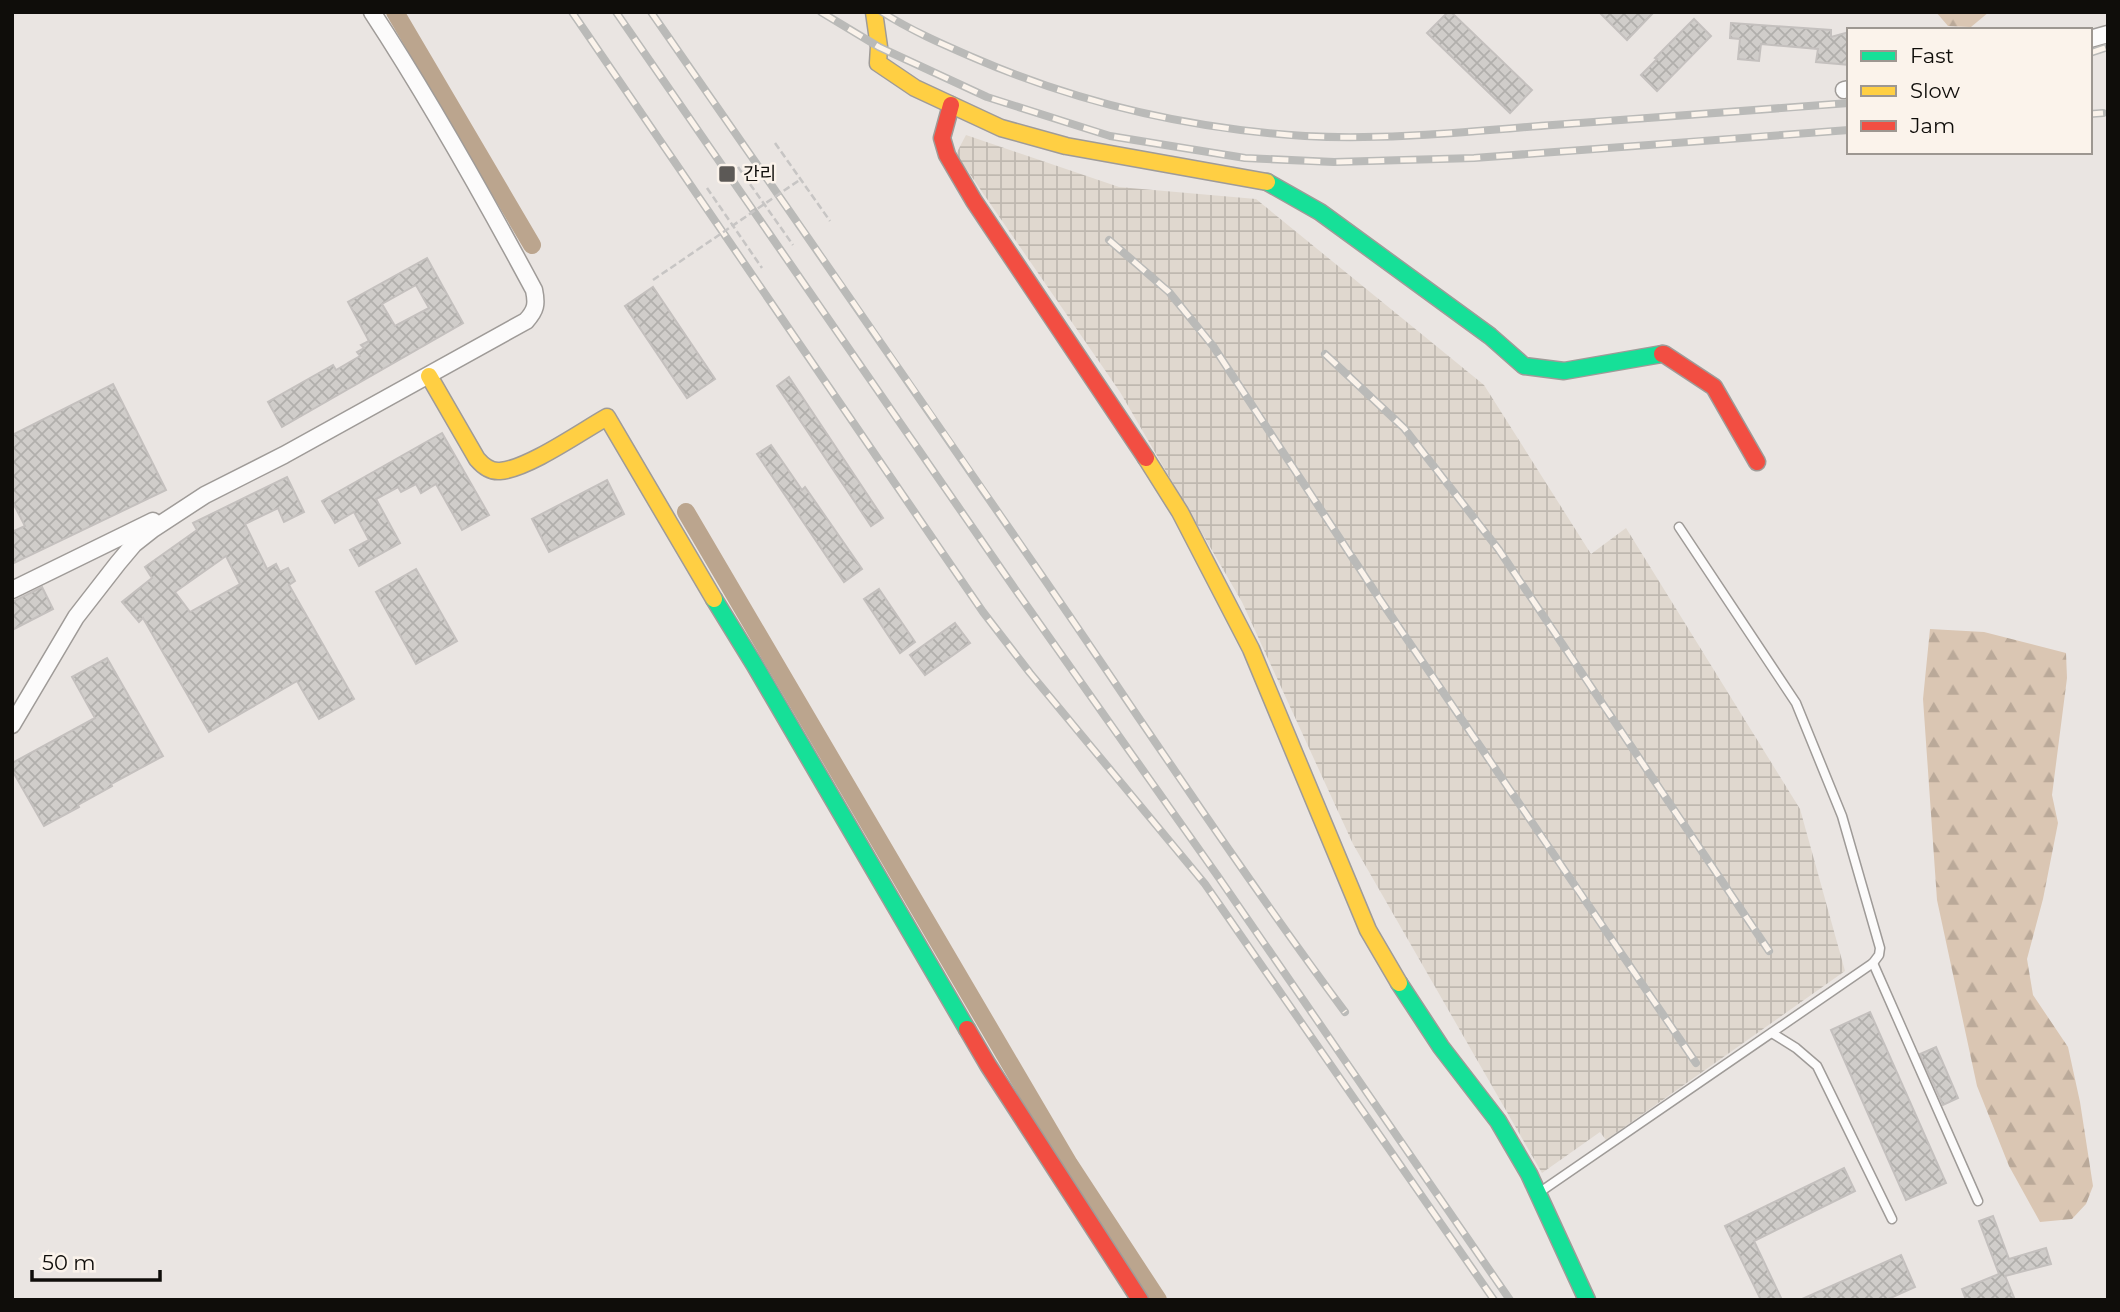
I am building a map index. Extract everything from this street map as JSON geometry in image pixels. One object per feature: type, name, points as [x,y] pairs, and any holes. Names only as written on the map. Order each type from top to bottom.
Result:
[{"type":"street","points":[[12,590],[205,495],[429,376],[526,321],[535,312],[537,302],[534,290],[449,135],[372,12]]},
{"type":"street","points":[[874,12],[879,47],[878,63],[915,88],[1001,128],[1066,146],[1266,181],[1321,212],[1490,337],[1524,366],[1564,371],[1664,354],[1714,387],[1757,462]]},
{"type":"street","points":[[951,105],[942,138],[947,155],[974,201],[1180,512],[1251,649],[1368,930],[1405,994],[1441,1047],[1498,1121],[1529,1174],[1587,1300]]},
{"type":"street","points":[[429,376],[477,459],[485,468],[499,471],[517,467],[607,417],[988,1065],[1140,1300]]},
{"type":"street","points":[[12,725],[70,628],[118,563],[134,544],[153,529],[205,495]]},
{"type":"lane","points":[[1537,1193],[1772,1033],[1873,963],[1879,956],[1880,948],[1842,816],[1796,703],[1679,527]]},
{"type":"lane","points":[[1873,963],[1978,1201]]},
{"type":"lane","points":[[1772,1033],[1817,1066],[1892,1219]]},
{"type":"path","points":[[775,143],[830,220]]},
{"type":"path","points":[[738,166],[793,245]]},
{"type":"path","points":[[653,280],[801,179]]},
{"type":"path","points":[[707,188],[762,268]]},
{"type":"shaded area","points":[[966,135],[1119,187],[1256,199],[1484,385],[1591,554],[1626,528],[1800,809],[1845,971],[1606,1140],[1600,1132],[1542,1173],[1353,844],[1242,602],[1120,392],[956,154]]},
{"type":"green space","points":[[1936,12],[1989,12],[1971,27],[1948,26]]},
{"type":"green space","points":[[1930,629],[1984,632],[2066,653],[2067,678],[2052,795],[2058,823],[2043,899],[2027,959],[2033,995],[2068,1047],[2080,1102],[2093,1186],[2086,1204],[2072,1219],[2040,1222],[2009,1166],[1977,1086],[1937,900],[1923,699]]},
{"type":"building","points":[[1448,12],[1532,90],[1510,113],[1427,33]]},
{"type":"building","points":[[1599,12],[1654,12],[1627,40]]},
{"type":"building","points":[[1694,19],[1711,36],[1657,91],[1641,75]]},
{"type":"building","points":[[1731,23],[1831,30],[1831,37],[1847,33],[1847,65],[1816,62],[1818,49],[1761,44],[1759,61],[1738,59],[1740,39],[1730,38]]},
{"type":"building","points":[[427,258],[463,323],[282,427],[268,402],[333,365],[336,370],[360,356],[357,352],[364,348],[361,345],[369,341],[348,302]],"holes":[[[416,285],[429,308],[395,326],[382,304]]]},
{"type":"building","points":[[653,287],[715,379],[687,398],[625,306]]},
{"type":"building","points":[[789,377],[883,518],[871,526],[777,386]]},
{"type":"building","points":[[113,384],[166,490],[12,564],[12,532],[25,526],[12,501],[12,435]]},
{"type":"building","points":[[442,433],[489,515],[462,530],[436,484],[421,493],[416,484],[401,492],[398,487],[376,499],[400,543],[359,566],[350,550],[369,540],[354,512],[335,523],[322,501]]},
{"type":"building","points":[[771,445],[802,490],[805,487],[862,569],[844,582],[757,454]]},
{"type":"building","points":[[287,477],[304,512],[284,522],[278,508],[245,524],[267,569],[276,564],[280,572],[288,568],[295,581],[289,585],[354,699],[319,719],[297,681],[209,732],[143,618],[139,622],[122,602],[152,578],[145,567],[197,530],[193,523]],"holes":[[[226,556],[240,584],[190,612],[175,592]]]},
{"type":"building","points":[[607,480],[624,514],[549,552],[532,519]]},
{"type":"building","points":[[416,569],[457,641],[416,664],[376,592]]},
{"type":"building","points":[[42,587],[53,609],[12,630],[12,602]]},
{"type":"building","points":[[879,589],[915,642],[900,653],[864,599]]},
{"type":"building","points":[[955,623],[970,643],[925,675],[910,655]]},
{"type":"building","points":[[107,658],[163,756],[111,784],[112,786],[78,805],[79,807],[44,826],[12,770],[12,763],[95,718],[72,677]]},
{"type":"building","points":[[1870,1012],[1946,1183],[1906,1200],[1831,1030]]},
{"type":"building","points":[[1936,1047],[1958,1098],[1943,1105],[1920,1054]]},
{"type":"building","points":[[1844,1168],[1855,1191],[1754,1241],[1782,1300],[1761,1300],[1725,1226]]},
{"type":"building","points":[[1993,1216],[2009,1259],[2046,1248],[2051,1264],[2005,1276],[2015,1300],[1966,1300],[1962,1289],[1999,1274],[1979,1221]]},
{"type":"building","points":[[1901,1255],[1915,1287],[1886,1300],[1800,1300]]},
{"type":"waterway","points":[[395,12],[532,245]]},
{"type":"waterway","points":[[686,512],[1069,1164],[1158,1300]]},
{"type":"railway","points":[[572,12],[983,612],[1030,673],[1205,884],[1494,1300]]},
{"type":"railway","points":[[616,12],[1510,1300]]},
{"type":"railway","points":[[651,12],[1228,848],[1345,1012]]},
{"type":"railway","points":[[821,12],[879,47],[987,97],[1110,136],[1245,158],[1334,162],[1474,158],[1847,130]]},
{"type":"railway","points":[[882,12],[949,47],[1053,88],[1177,120],[1262,132],[1339,137],[1408,136],[1847,103]]},
{"type":"railway","points":[[2092,52],[2108,47]]},
{"type":"railway","points":[[2092,114],[2103,113]]},
{"type":"railway","points":[[1109,240],[1169,292],[1213,346],[1381,601],[1696,1063]]},
{"type":"railway","points":[[1325,354],[1404,428],[1499,550],[1769,951]]},
{"type":"traffic: fast","points":[[1267,182],[1320,212],[1490,336],[1524,366],[1564,371],[1662,354]]},
{"type":"traffic: fast","points":[[714,599],[967,1029]]},
{"type":"traffic: fast","points":[[1399,983],[1441,1047],[1498,1121],[1529,1174],[1587,1300]]},
{"type":"traffic: slow","points":[[874,12],[879,47],[878,63],[915,88],[1001,128],[1066,146],[1267,182]]},
{"type":"traffic: slow","points":[[429,376],[477,459],[493,471],[512,469],[525,464],[607,417],[714,599]]},
{"type":"traffic: slow","points":[[1146,458],[1180,512],[1251,649],[1368,930],[1399,983]]},
{"type":"traffic: jam","points":[[951,105],[942,138],[947,155],[974,201],[1146,458]]},
{"type":"traffic: jam","points":[[1662,354],[1714,387],[1757,462]]},
{"type":"traffic: jam","points":[[967,1029],[1140,1300]]},
{"type":"place","name":"간리","points":[[727,174]]}]
